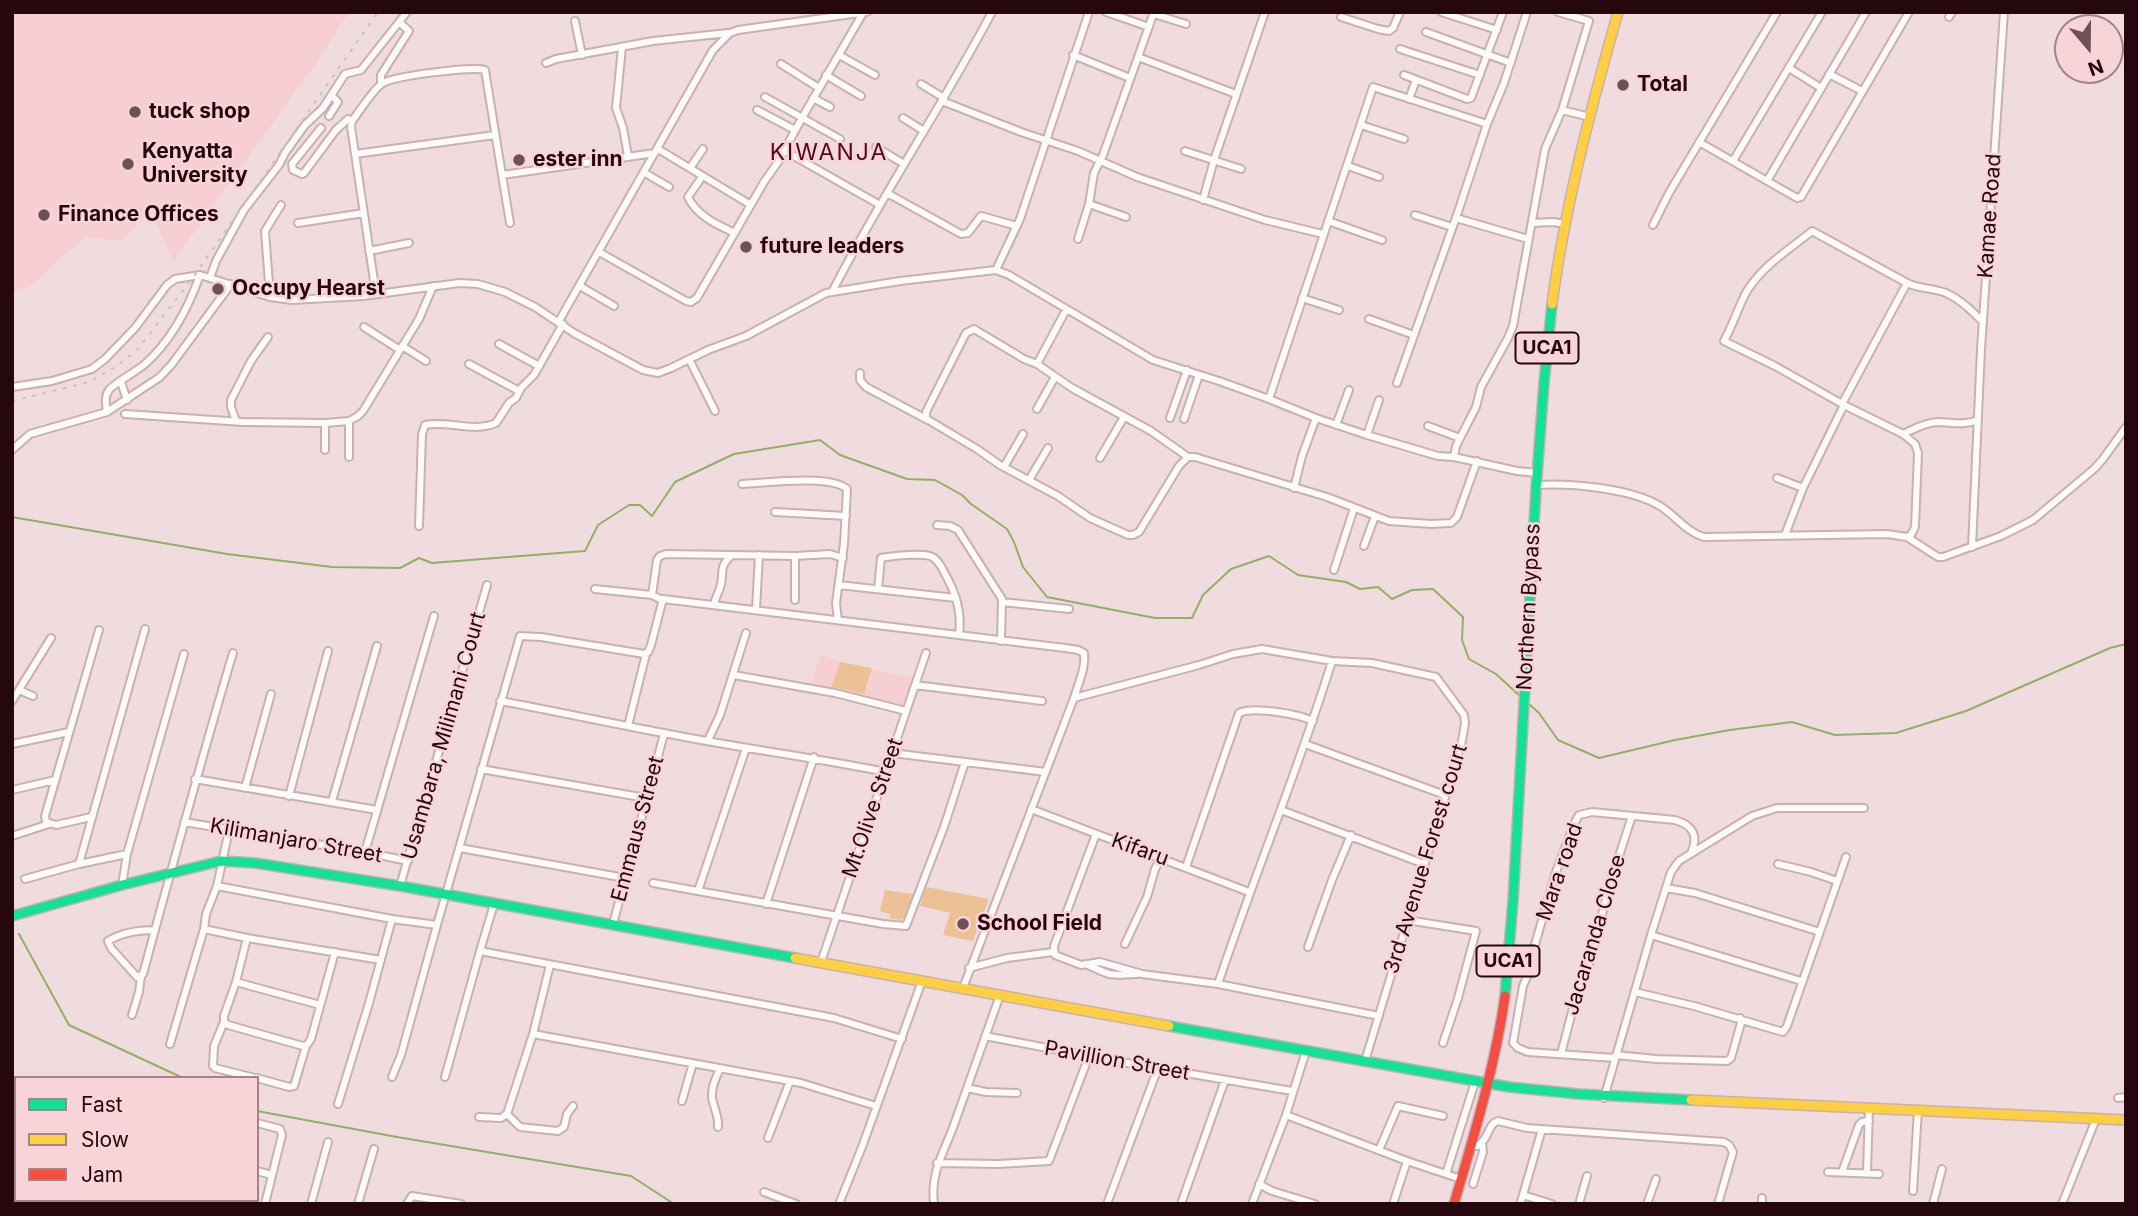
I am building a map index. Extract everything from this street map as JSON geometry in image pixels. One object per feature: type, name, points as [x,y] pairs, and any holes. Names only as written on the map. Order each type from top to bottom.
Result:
[{"type":"street","points":[[211,278],[216,261],[244,210],[279,165],[305,125],[323,108],[345,74],[361,70],[407,12]]},
{"type":"street","points":[[803,12],[804,21]]},
{"type":"street","points":[[832,292],[992,12]]},
{"type":"street","points":[[996,270],[1017,226],[1089,12]]},
{"type":"street","points":[[1106,12],[1149,27]]},
{"type":"street","points":[[1203,200],[1265,12]]},
{"type":"street","points":[[1342,17],[1389,31],[1394,28],[1400,12]]},
{"type":"street","points":[[1441,12],[1497,30]]},
{"type":"street","points":[[1404,75],[1469,98],[1473,96],[1503,12]]},
{"type":"street","points":[[1397,383],[1527,12]]},
{"type":"street","points":[[1454,457],[1485,380],[1508,338],[1513,323],[1545,149],[1562,110],[1589,21],[1558,12]]},
{"type":"street","name":"Northern Bypass","points":[[1454,1204],[1461,1179],[1478,1143],[1507,977],[1536,485],[1550,317],[1566,224],[1590,117],[1618,12]]},
{"type":"street","points":[[1653,225],[1669,193],[1777,12]]},
{"type":"street","points":[[1733,161],[1822,12]]},
{"type":"street","points":[[1766,181],[1866,12]]},
{"type":"street","points":[[1699,142],[1797,198],[1804,196],[1909,12]]},
{"type":"street","name":"Kamae Road","points":[[1972,547],[1983,323],[2004,12]]},
{"type":"street","points":[[546,63],[622,47],[865,13]]},
{"type":"street","points":[[599,252],[679,298],[691,302],[702,292],[734,233],[785,151],[826,75],[865,13]]},
{"type":"street","points":[[1078,239],[1089,204],[1094,173],[1103,155],[1154,13],[1186,24]]},
{"type":"street","points":[[575,21],[582,55]]},
{"type":"street","points":[[381,84],[381,75],[409,30],[399,22]]},
{"type":"street","points":[[1426,32],[1511,63]]},
{"type":"street","points":[[419,526],[422,434],[425,425],[492,425],[516,398],[539,366],[580,286],[713,50],[730,33]]},
{"type":"street","points":[[622,47],[616,108],[628,156]]},
{"type":"street","points":[[1400,49],[1480,75]]},
{"type":"street","points":[[839,55],[875,75]]},
{"type":"street","points":[[1073,55],[1130,78]]},
{"type":"street","points":[[1138,57],[1237,94]]},
{"type":"street","points":[[781,64],[819,88]]},
{"type":"street","points":[[1789,68],[1821,88]]},
{"type":"street","points":[[376,294],[351,131],[352,121],[381,84],[407,77],[457,70],[485,70],[510,223]]},
{"type":"street","points":[[1829,74],[1862,91]]},
{"type":"street","points":[[826,75],[861,96]]},
{"type":"street","points":[[1409,99],[1416,80]]},
{"type":"street","points":[[920,84],[943,99],[1137,177],[1265,220],[1323,234]]},
{"type":"street","points":[[1269,399],[1373,87],[1487,124]]},
{"type":"street","points":[[329,116],[338,102],[332,96]]},
{"type":"street","points":[[765,97],[840,139]]},
{"type":"street","points":[[813,98],[830,107]]},
{"type":"street","points":[[757,110],[795,131]]},
{"type":"street","points":[[1562,110],[1590,117]]},
{"type":"street","points":[[902,118],[924,131]]},
{"type":"street","points":[[321,128],[292,164],[293,170],[304,173],[340,126],[346,120],[352,121]]},
{"type":"street","points":[[1361,125],[1404,139]]},
{"type":"street","points":[[355,154],[495,135]]},
{"type":"street","points":[[876,147],[904,164]]},
{"type":"street","points":[[690,168],[703,149]]},
{"type":"street","points":[[502,175],[656,151],[751,205]]},
{"type":"street","points":[[785,151],[880,205]]},
{"type":"street","points":[[1185,151],[1241,169]]},
{"type":"street","points":[[1348,166],[1379,177]]},
{"type":"street","points":[[645,173],[668,187]]},
{"type":"street","points":[[702,177],[691,190],[688,200],[696,210],[734,233]]},
{"type":"street","points":[[887,193],[961,234],[968,233],[981,216],[1017,226]]},
{"type":"street","points":[[1089,204],[1126,218]]},
{"type":"street","points":[[270,297],[265,231],[281,205]]},
{"type":"street","points":[[298,223],[364,213]]},
{"type":"street","points":[[1415,215],[1452,227]]},
{"type":"street","points":[[1456,218],[1528,240]]},
{"type":"street","points":[[1328,221],[1382,240]]},
{"type":"street","points":[[1532,223],[1566,224]]},
{"type":"street","points":[[1907,537],[1911,535],[1914,527],[1918,453],[1915,444],[1903,433],[1724,341],[1748,289],[1770,262],[1812,231],[1919,289],[1946,293],[1972,311],[1983,323]]},
{"type":"street","points":[[369,251],[410,243]]},
{"type":"street","points":[[12,387],[52,381],[92,369],[135,328],[167,285],[175,279],[200,275],[270,297],[292,300],[376,294],[459,283],[478,284],[512,295],[573,332],[650,372],[666,370],[746,336],[832,292],[996,270],[1009,275],[1153,360],[1336,425],[1438,456],[1537,473]]},
{"type":"street","points":[[107,412],[106,395],[168,340],[200,275]]},
{"type":"street","points":[[1785,535],[1803,488],[1843,404],[1907,283]]},
{"type":"street","points":[[12,450],[30,434],[107,412],[160,377],[231,284]]},
{"type":"street","points":[[125,414],[236,421],[349,421],[363,411],[424,311],[433,286]]},
{"type":"street","points":[[580,286],[614,306]]},
{"type":"street","points":[[1302,298],[1339,310]]},
{"type":"street","points":[[1037,364],[1066,310]]},
{"type":"street","points":[[1369,319],[1414,335]]},
{"type":"street","points":[[364,327],[426,361]]},
{"type":"street","points":[[926,419],[928,405],[968,330],[974,329],[1151,431],[1188,457],[1327,497],[1389,521],[1451,523],[1462,506],[1477,461]]},
{"type":"street","points":[[236,421],[230,407],[231,400],[251,361],[268,337]]},
{"type":"street","points":[[499,344],[539,366]]},
{"type":"street","points":[[690,359],[715,411]]},
{"type":"street","points":[[469,364],[519,391]]},
{"type":"street","points":[[1171,418],[1186,370]]},
{"type":"street","points":[[860,373],[860,380],[866,387],[926,419],[1090,518],[1123,534],[1133,535],[1142,528],[1179,466],[1188,457]]},
{"type":"street","points":[[1184,419],[1199,375]]},
{"type":"street","points":[[1037,409],[1055,377]]},
{"type":"street","points":[[121,382],[128,400]]},
{"type":"street","points":[[1336,425],[1349,390]]},
{"type":"street","points":[[1367,435],[1379,400]]},
{"type":"street","points":[[1100,458],[1124,417]]},
{"type":"street","points":[[1294,488],[1316,418]]},
{"type":"street","points":[[349,421],[349,457]]},
{"type":"street","points":[[1903,433],[1935,422],[1966,425],[1978,421]]},
{"type":"street","points":[[325,423],[325,450]]},
{"type":"street","points":[[1428,426],[1460,438]]},
{"type":"street","points":[[1536,485],[1599,488],[1643,499],[1660,506],[1693,533],[1704,537],[1887,534],[1907,537],[1943,557],[2015,530],[2033,520],[2104,459],[2126,426]]},
{"type":"street","points":[[1004,467],[1023,434]]},
{"type":"street","points":[[1029,480],[1048,448]]},
{"type":"street","points":[[1777,478],[1803,488]]},
{"type":"street","points":[[742,484],[836,482],[847,489],[835,610],[838,620]]},
{"type":"street","points":[[1334,570],[1354,508]]},
{"type":"street","points":[[775,512],[846,516]]},
{"type":"street","points":[[1364,547],[1375,516]]},
{"type":"street","points":[[937,525],[958,530],[998,592],[1002,602],[1001,641]]},
{"type":"street","points":[[652,595],[657,560],[661,555],[830,554],[842,558]]},
{"type":"street","points":[[714,605],[716,593],[720,588],[723,565],[732,555]]},
{"type":"street","points":[[756,610],[759,555]]},
{"type":"street","points":[[878,589],[881,558],[928,555],[938,562],[951,584],[960,612],[959,635]]},
{"type":"street","points":[[795,556],[795,600]]},
{"type":"street","points":[[839,585],[956,598]]},
{"type":"street","name":"Usambara, Milimani Court","points":[[400,886],[487,586]]},
{"type":"street","points":[[594,589],[652,595],[662,600],[1065,648],[1084,653],[1083,669],[1073,698],[963,988]]},
{"type":"street","points":[[628,726],[646,654],[658,624],[662,600]]},
{"type":"street","points":[[1002,602],[1069,609]]},
{"type":"street","points":[[365,852],[433,616]]},
{"type":"street","points":[[79,864],[145,629]]},
{"type":"street","points":[[49,824],[46,821],[46,808],[99,630]]},
{"type":"street","points":[[708,740],[720,715],[746,632]]},
{"type":"street","points":[[392,1077],[401,1055],[513,653],[521,635],[646,654]]},
{"type":"street","points":[[12,701],[51,638]]},
{"type":"street","points":[[332,801],[377,646]]},
{"type":"street","name":"3rd Avenue Forest court","points":[[1073,698],[1256,648],[1332,661],[1372,663],[1429,674],[1441,681],[1464,715],[1462,741],[1364,1061]]},
{"type":"street","points":[[289,796],[328,651]]},
{"type":"street","points":[[122,885],[127,854],[184,653]]},
{"type":"street","points":[[132,1015],[195,779],[233,653]]},
{"type":"street","name":"Mt.Olive Street","points":[[821,962],[926,653]]},
{"type":"street","points":[[1218,984],[1249,892],[1305,744],[1332,661]]},
{"type":"street","points":[[733,675],[835,693],[906,710]]},
{"type":"street","points":[[915,685],[1042,702]]},
{"type":"street","points":[[19,690],[33,696]]},
{"type":"street","points":[[245,788],[271,694]]},
{"type":"street","points":[[500,701],[664,734],[814,757],[886,772]]},
{"type":"street","points":[[1186,867],[1239,713],[1254,710],[1297,715],[1313,721]]},
{"type":"street","points":[[12,744],[69,732]]},
{"type":"street","name":"Emmaus Street","points":[[613,925],[664,734]]},
{"type":"street","points":[[1305,744],[1445,795]]},
{"type":"street","points":[[698,891],[746,748]]},
{"type":"street","points":[[892,753],[1045,772]]},
{"type":"street","points":[[766,904],[814,757]]},
{"type":"street","points":[[653,883],[883,925],[906,926],[944,827],[965,762]]},
{"type":"street","points":[[481,769],[646,798]]},
{"type":"street","points":[[195,779],[377,810]]},
{"type":"street","points":[[12,790],[55,780]]},
{"type":"street","points":[[1604,1098],[1651,935],[1675,865],[1752,816],[1768,810],[1864,808]]},
{"type":"street","name":"Kifaru","points":[[1031,809],[1249,892]]},
{"type":"street","points":[[1281,810],[1424,864]]},
{"type":"street","name":"Mara road","points":[[1632,816],[1595,812],[1579,815],[1556,872],[1531,967],[1523,986],[1513,1043],[1528,1052],[1727,1061],[1731,1058],[1740,1018]]},
{"type":"street","points":[[1632,816],[1685,823],[1695,835],[1695,844],[1690,853]]},
{"type":"street","name":"Jacaranda Close","points":[[1561,1054],[1632,816]]},
{"type":"street","points":[[12,836],[49,824],[56,825],[91,817]]},
{"type":"street","name":"Kilimanjaro Street","points":[[184,822],[408,861]]},
{"type":"street","points":[[170,1044],[206,914],[217,886],[229,830]]},
{"type":"street","points":[[1053,952],[1096,834]]},
{"type":"street","points":[[1308,947],[1351,835]]},
{"type":"street","points":[[460,848],[625,878]]},
{"type":"street","points":[[25,879],[127,854]]},
{"type":"street","points":[[1125,944],[1147,897],[1161,858]]},
{"type":"street","points":[[1635,992],[1740,1018],[1783,1032],[1846,858]]},
{"type":"street","points":[[12,916],[122,885],[221,862],[255,863],[446,894],[1545,1093],[1604,1098],[2126,1120]]},
{"type":"street","points":[[1778,864],[1837,881]]},
{"type":"street","points":[[217,886],[437,925]]},
{"type":"street","points":[[1667,888],[1695,893],[1820,932]]},
{"type":"street","points":[[445,1077],[494,904]]},
{"type":"street","points":[[338,1104],[392,919]]},
{"type":"street","points":[[1407,920],[1476,931],[1443,1043]]},
{"type":"street","points":[[204,929],[381,960]]},
{"type":"street","points":[[141,976],[135,975],[108,941],[139,931],[155,930]]},
{"type":"street","points":[[1651,935],[1801,981]]},
{"type":"street","points":[[247,938],[224,1022],[214,1046],[213,1066],[249,1076]]},
{"type":"street","points":[[480,951],[834,1018],[902,1039]]},
{"type":"street","points":[[259,1079],[294,1086],[306,1046],[312,1039],[335,952]]},
{"type":"street","points":[[969,968],[992,961],[1053,952]]},
{"type":"street","points":[[1053,952],[1072,962],[1100,962],[1142,974],[1218,984],[1379,1016]]},
{"type":"street","points":[[1086,964],[1113,976],[1142,974]]},
{"type":"street","points":[[479,1117],[501,1118],[507,1114],[533,1034],[551,965]]},
{"type":"street","points":[[839,1204],[922,981]]},
{"type":"street","points":[[236,982],[320,1005]]},
{"type":"street","points":[[934,1204],[937,1163],[952,1131],[1000,995]]},
{"type":"street","points":[[224,1022],[306,1046]]},
{"type":"street","points":[[533,1034],[790,1081],[876,1106]]},
{"type":"street","name":"Pavillion Street","points":[[985,1036],[1292,1091]]},
{"type":"street","points":[[1252,1204],[1286,1115],[1306,1051]]},
{"type":"street","points":[[937,1163],[1049,1161],[1089,1056]]},
{"type":"street","points":[[682,1101],[693,1063]]},
{"type":"street","points":[[718,1127],[719,1119],[712,1094],[720,1068]]},
{"type":"street","points":[[1107,1204],[1158,1068]]},
{"type":"street","points":[[1181,1204],[1225,1080]]},
{"type":"street","points":[[768,1138],[790,1081]]},
{"type":"street","points":[[1446,1174],[1475,1082]]},
{"type":"street","points":[[967,1088],[1017,1093]]},
{"type":"street","points":[[507,1114],[520,1127],[558,1131],[564,1126],[567,1114],[573,1106]]},
{"type":"street","points":[[1379,1150],[1398,1106],[1443,1116]]},
{"type":"street","points":[[1867,1173],[1869,1108]]},
{"type":"street","points":[[1913,1191],[1918,1110]]},
{"type":"street","points":[[1286,1115],[1461,1179]]},
{"type":"street","points":[[2062,1204],[2096,1119]]},
{"type":"street","points":[[1473,1184],[1483,1152],[1478,1143],[1495,1121],[1527,1128],[1727,1143],[1733,1152],[1718,1204]]},
{"type":"street","points":[[1842,1172],[1859,1125],[1869,1121]]},
{"type":"street","points":[[259,1124],[280,1129],[282,1135],[265,1204]]},
{"type":"street","points":[[1520,1204],[1542,1129]]},
{"type":"street","points":[[312,1204],[328,1142]]},
{"type":"street","points":[[358,1204],[374,1149]]},
{"type":"street","points":[[1393,1204],[1407,1161]]},
{"type":"street","points":[[1933,1204],[1942,1169]]},
{"type":"street","points":[[259,1172],[272,1175]]},
{"type":"street","points":[[1828,1172],[1879,1174]]},
{"type":"street","points":[[1579,1204],[1587,1176]]},
{"type":"street","points":[[1647,1204],[1656,1179]]},
{"type":"street","points":[[1259,1184],[1272,1191],[1315,1204]]},
{"type":"street","points":[[764,1192],[796,1204]]},
{"type":"street","points":[[1523,1195],[1552,1204]]},
{"type":"street","points":[[407,1204],[412,1196],[461,1204]]},
{"type":"shaded area","name":"Kenyatta University","points":[[12,12],[349,12],[316,63],[173,262],[152,212],[120,241],[87,237],[32,286],[12,293]]},
{"type":"shaded area","points":[[821,655],[840,662],[913,678],[905,707],[811,683]]},
{"type":"shaded area","points":[[840,662],[872,668],[864,694],[832,687]]},
{"type":"shaded area","name":"School Field","points":[[926,887],[989,899],[973,941],[943,935],[950,913],[920,906]]},
{"type":"shaded area","points":[[885,890],[913,894],[907,917],[900,920],[890,918],[890,914],[880,911]]},
{"type":"waterway","points":[[12,517],[227,554],[332,567],[400,568],[419,558],[432,563],[585,551],[598,525],[629,505],[640,505],[652,516],[675,482],[734,454],[820,440],[840,455],[907,479],[935,480],[962,495],[1007,529],[1023,567],[1047,597],[1155,618],[1192,618],[1203,595],[1231,569],[1269,556],[1298,575],[1346,582],[1360,589],[1378,587],[1392,599],[1412,590],[1433,589],[1463,617],[1462,640],[1469,659],[1496,674],[1520,696]]},
{"type":"waterway","points":[[1527,702],[1539,713],[1558,740],[1599,758],[1675,740],[1792,722],[1835,735],[1896,733],[1966,711],[2110,648],[2126,644]]},
{"type":"waterway","points":[[19,934],[69,1025],[179,1076]]},
{"type":"waterway","points":[[259,1111],[631,1176],[674,1204]]},
{"type":"railway","points":[[12,401],[89,382],[117,366],[138,349],[194,276],[378,12]]},
{"type":"traffic: fast","points":[[1505,996],[1513,901],[1536,489],[1552,304]]},
{"type":"traffic: fast","points":[[12,916],[221,861],[255,863],[400,886],[795,958]]},
{"type":"traffic: fast","points":[[1169,1026],[1509,1087],[1691,1100]]},
{"type":"traffic: slow","points":[[1552,304],[1571,193],[1618,12]]},
{"type":"traffic: slow","points":[[795,958],[1169,1026]]},
{"type":"traffic: slow","points":[[1691,1100],[2126,1120]]},
{"type":"traffic: jam","points":[[1454,1204],[1490,1075],[1505,996]]},
{"type":"place","name":"Total","points":[[1623,85]]},
{"type":"place","name":"tuck shop","points":[[135,112]]},
{"type":"place","name":"ester inn","points":[[519,160]]},
{"type":"place","name":"Kenyatta University","points":[[128,164]]},
{"type":"place","name":"Finance Offices","points":[[44,215]]},
{"type":"place","name":"future leaders","points":[[746,247]]},
{"type":"place","name":"Occupy Hearst","points":[[218,289]]},
{"type":"place","name":"School Field","points":[[963,924]]},
{"type":"district","name":"KIWANJA","points":[[829,153]]}]
